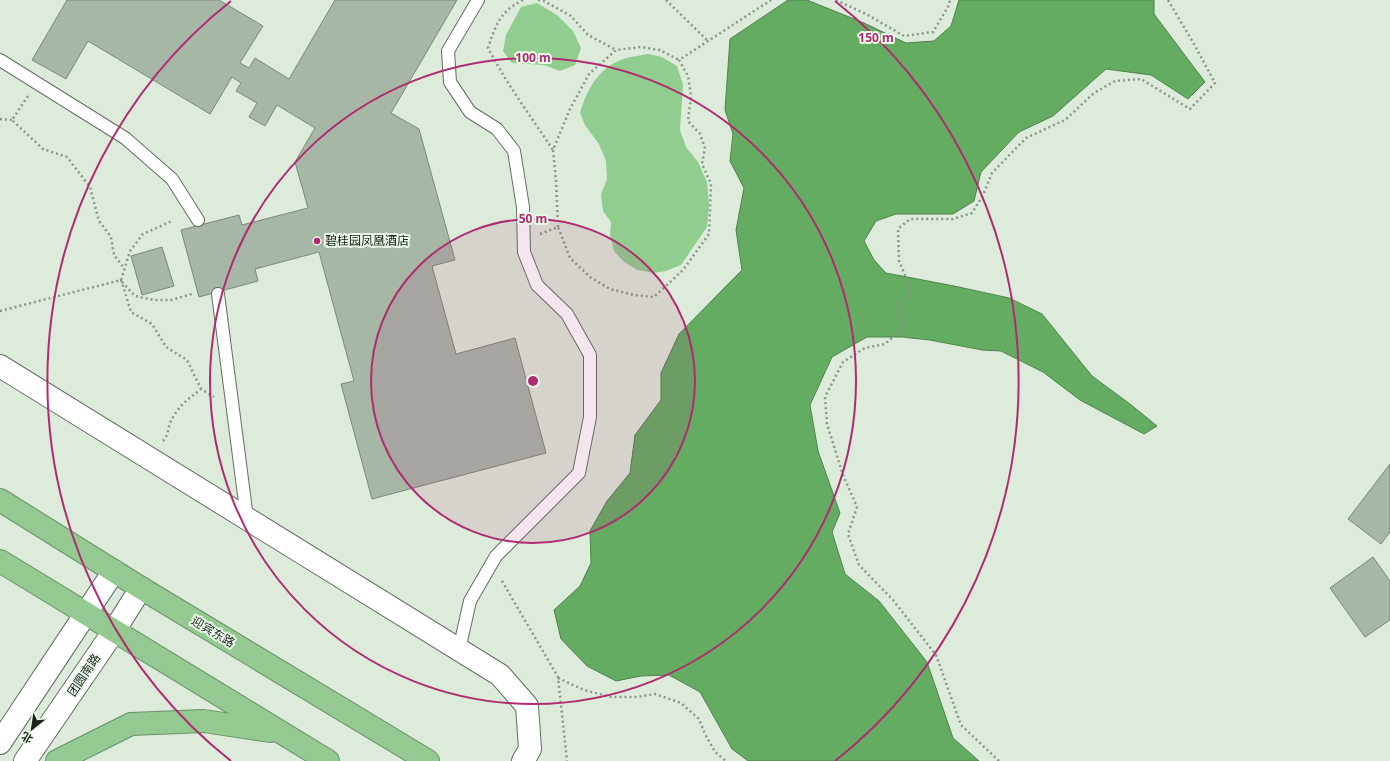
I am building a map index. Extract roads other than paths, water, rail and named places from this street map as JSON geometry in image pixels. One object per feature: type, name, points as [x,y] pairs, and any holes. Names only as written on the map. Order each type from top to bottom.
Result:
[{"type":"highway","name":"迎宾东路","points":[[0,500],[114,572],[428,761]]},
{"type":"highway","points":[[0,561],[328,761]]},
{"type":"highway","points":[[57,761],[131,724],[204,720],[282,733]]},
{"type":"street","points":[[0,366],[500,675],[527,706],[530,749],[523,761]]},
{"type":"street","points":[[0,743],[114,572]]},
{"type":"street","name":"团圆南路","points":[[25,761],[114,631],[141,588]]},
{"type":"lane","points":[[459,650],[470,601],[496,556],[579,473],[590,417],[590,355],[567,314],[537,285],[524,252],[523,206],[514,151],[497,129],[470,112],[450,82],[448,51],[478,0]]},
{"type":"lane","points":[[0,60],[125,138],[172,179],[198,220]]},
{"type":"lane","points":[[218,294],[247,518]]},
{"type":"place","name":"碧桂园凤凰酒店","points":[[317,241]]}]
